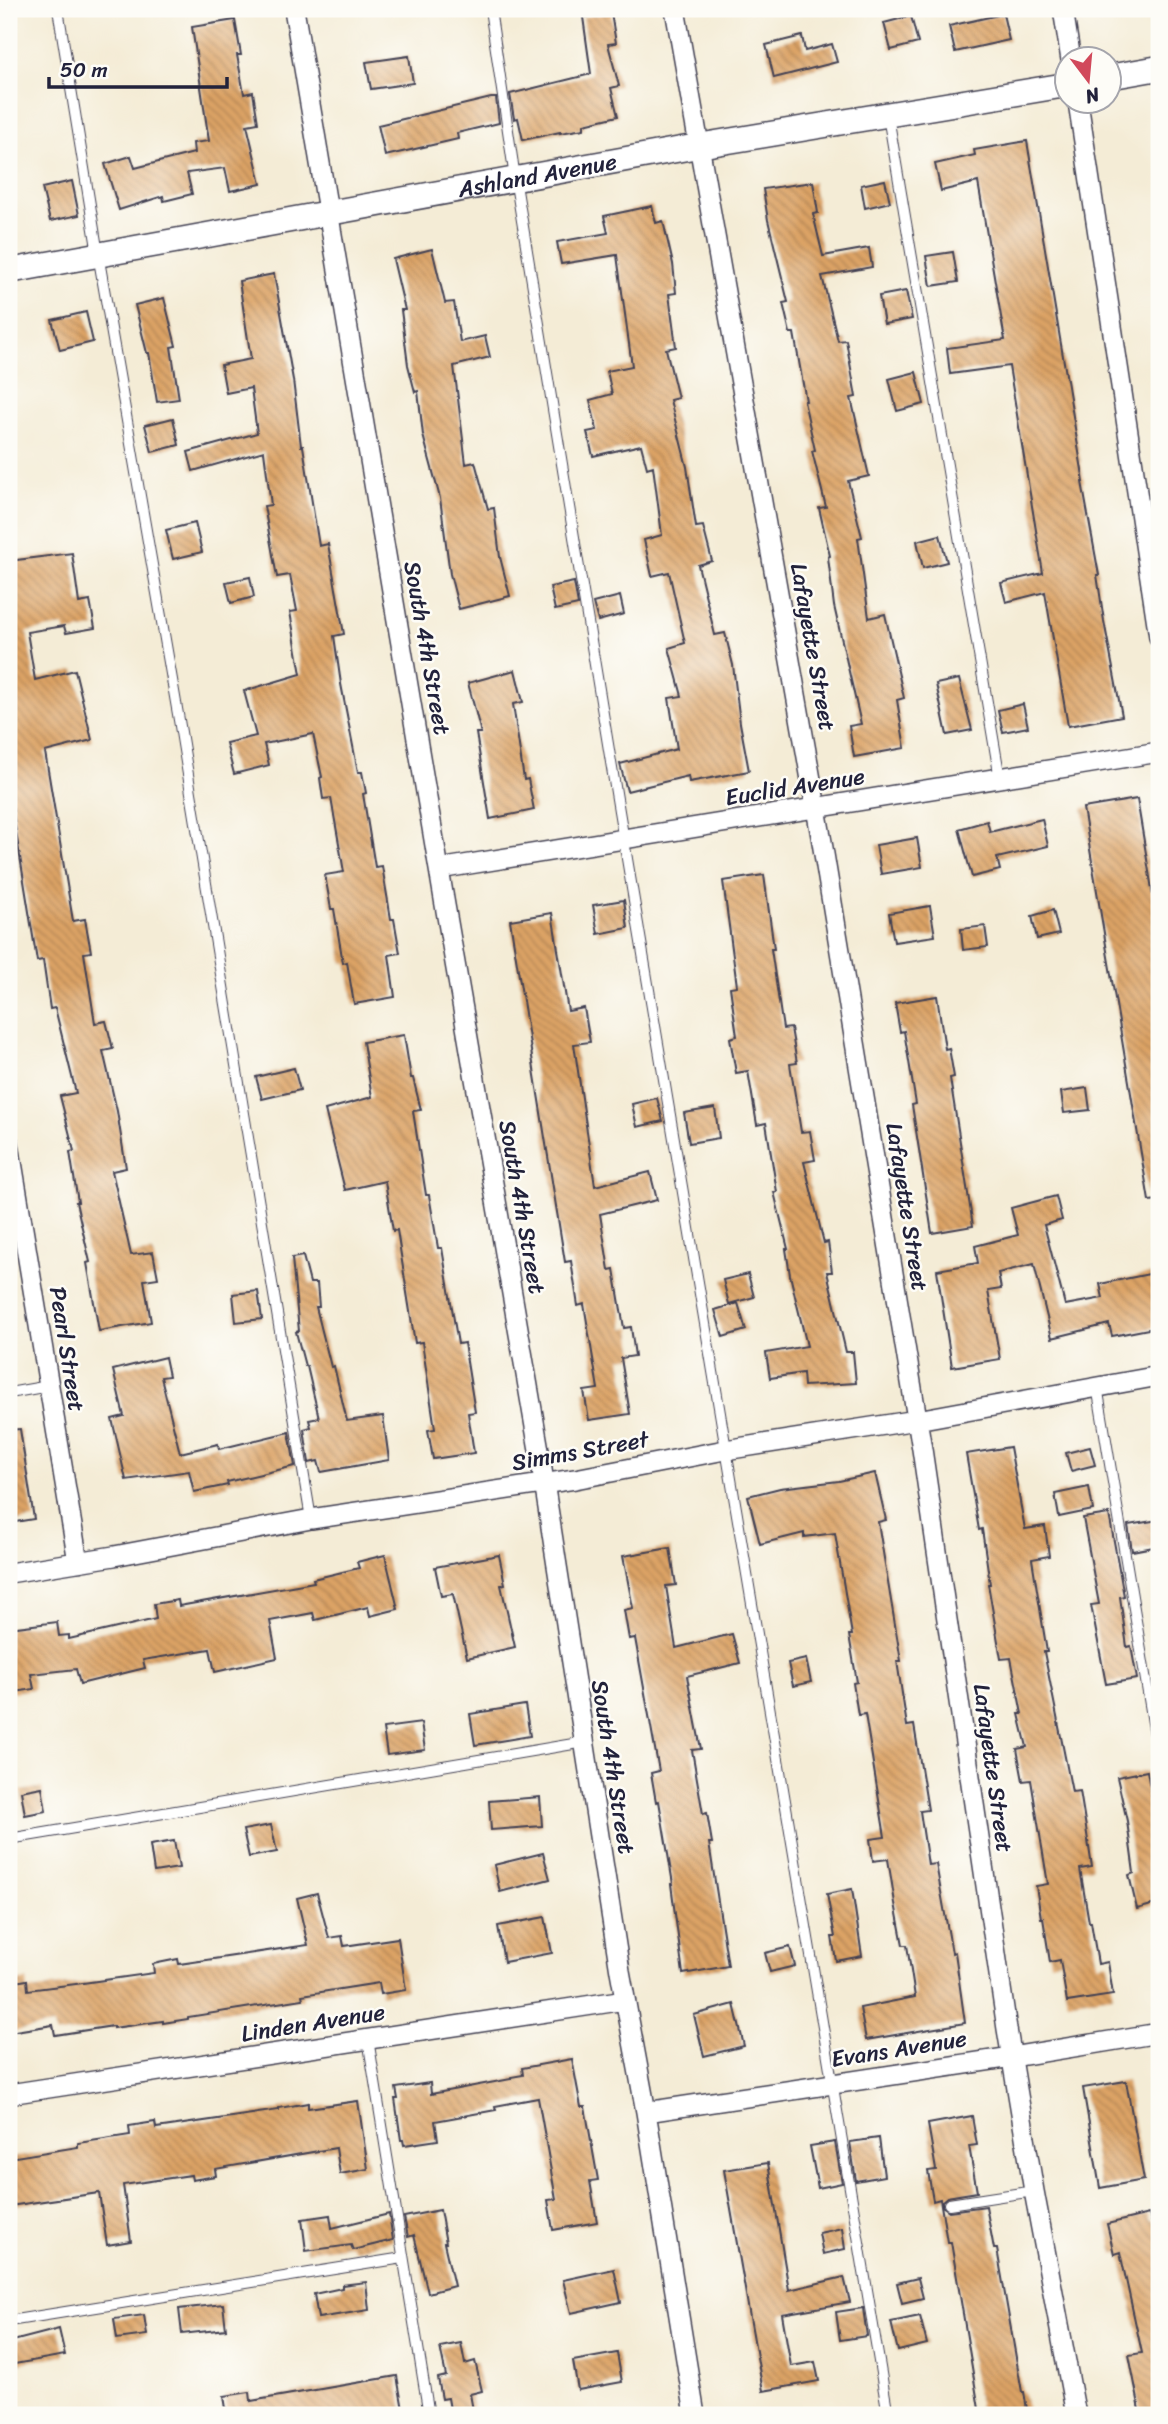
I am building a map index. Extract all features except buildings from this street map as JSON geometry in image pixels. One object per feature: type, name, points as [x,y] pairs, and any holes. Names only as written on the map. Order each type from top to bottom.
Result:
[{"type":"street","name":"South 4th Street","points":[[295,9],[544,1483],[625,2000],[695,2415]]},
{"type":"street","name":"Lafayette Street","points":[[675,9],[817,809],[917,1420],[1012,2057],[1076,2415]]},
{"type":"street","points":[[1063,9],[1069,46]]},
{"type":"street","points":[[1122,75],[1159,68]]},
{"type":"street","name":"Ashland Avenue","points":[[9,271],[514,178],[1052,87]]},
{"type":"street","points":[[1080,116],[1159,637]]},
{"type":"street","name":"Euclid Avenue","points":[[439,869],[1159,752]]},
{"type":"street","name":"Pearl Street","points":[[9,1144],[78,1562]]},
{"type":"street","name":"Simms Street","points":[[9,1573],[311,1519],[917,1420],[1159,1376]]},
{"type":"street","name":"Linden Avenue","points":[[9,2094],[597,2002],[625,2000]]},
{"type":"street","name":"Evans Avenue","points":[[646,2112],[1159,2033]]},
{"type":"lane","points":[[58,9],[311,1519]]},
{"type":"lane","points":[[490,9],[514,178],[888,2415]]},
{"type":"lane","points":[[888,115],[1000,779]]},
{"type":"lane","points":[[9,1393],[49,1386]]},
{"type":"lane","points":[[1097,1387],[1159,1759]]},
{"type":"lane","points":[[9,1839],[584,1742]]},
{"type":"lane","points":[[368,2039],[429,2415]]},
{"type":"lane","points":[[949,2204],[1034,2191]]},
{"type":"lane","points":[[9,2321],[403,2258]]}]
